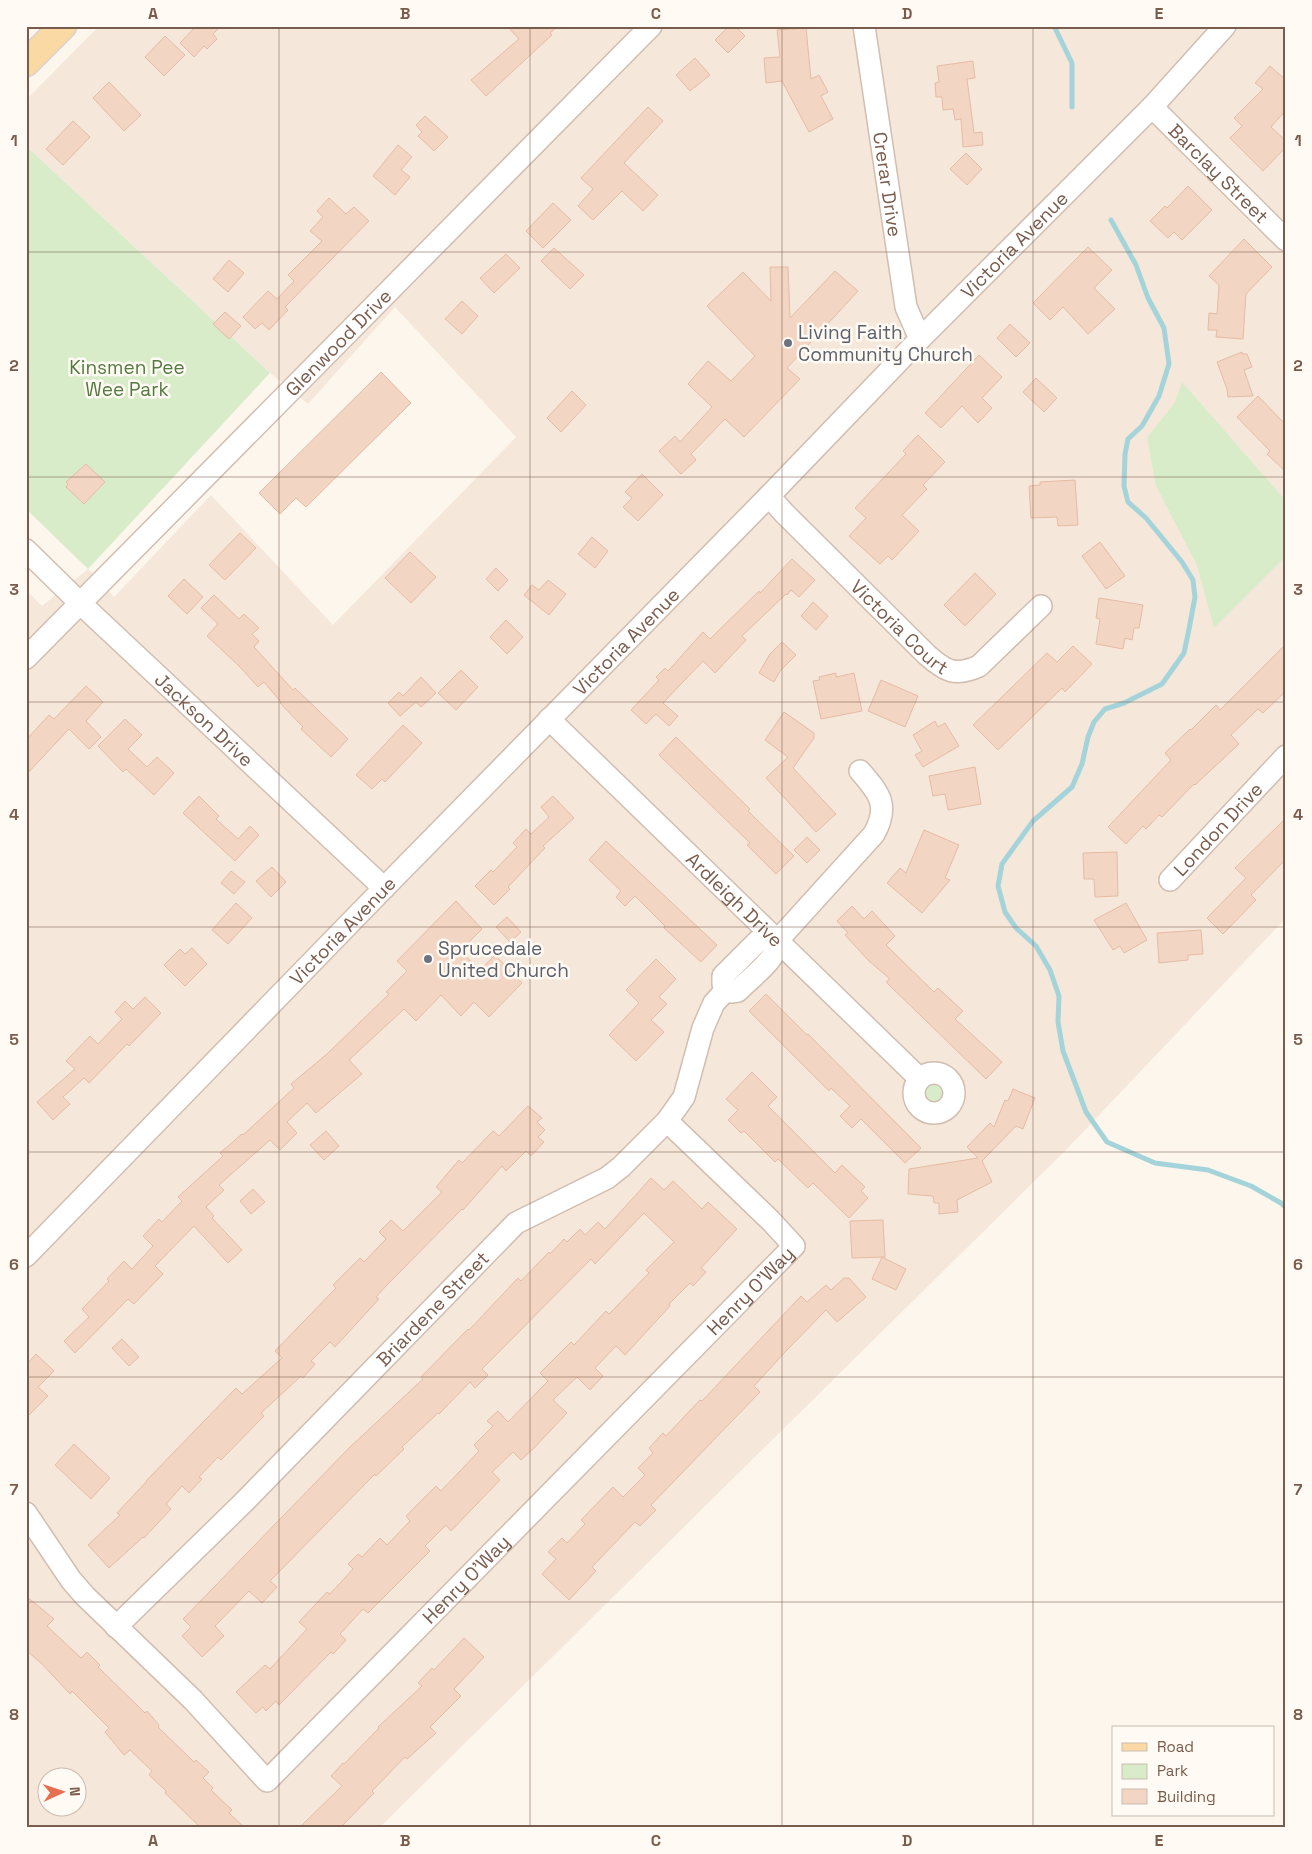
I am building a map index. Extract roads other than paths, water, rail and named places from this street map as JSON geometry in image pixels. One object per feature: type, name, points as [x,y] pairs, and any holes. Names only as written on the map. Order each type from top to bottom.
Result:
[{"type":"main road","points":[[26,63],[63,26]]},
{"type":"street","name":"Glenwood Drive","points":[[26,658],[651,26]]},
{"type":"street","name":"Crerar Drive","points":[[864,26],[906,307],[920,339]]},
{"type":"street","name":"Victoria Avenue","points":[[26,1256],[920,339],[1152,107],[1225,26]]},
{"type":"street","name":"Barclay Street","points":[[1152,107],[1286,240]]},
{"type":"street","name":"Victoria Court","points":[[769,496],[784,514],[920,648],[946,670],[968,671],[979,666],[1042,606]]},
{"type":"street","name":"Jackson Drive","points":[[26,550],[80,604],[384,888]]},
{"type":"street","name":"Ardleigh Drive","points":[[549,719],[920,1079]]},
{"type":"street","name":"London Drive","points":[[1170,880],[1286,756]]},
{"type":"street","name":"Briardene Street","points":[[116,1627],[244,1502],[516,1223],[607,1178],[621,1167],[667,1121],[684,1097],[703,1028],[714,1003],[726,990],[731,992],[738,990],[776,952],[778,940],[874,834],[881,822],[882,805],[877,789],[860,771]]},
{"type":"street","name":"Henry O'Way","points":[[26,1513],[71,1580],[116,1627],[193,1700],[267,1781],[794,1246],[771,1221],[667,1121]]},
{"type":"waterway","points":[[1054,26],[1072,63],[1072,107]]},
{"type":"waterway","points":[[1111,220],[1136,265],[1148,298],[1164,328],[1169,364],[1159,396],[1142,426],[1128,439],[1125,454],[1124,486],[1128,502],[1146,518],[1182,562],[1193,580],[1195,597],[1184,653],[1162,684],[1124,703],[1105,709],[1094,722],[1088,737],[1082,764],[1072,787],[1033,821],[1002,864],[998,886],[1005,912],[1016,928],[1036,946],[1050,970],[1059,996],[1058,1022],[1063,1051],[1086,1112],[1107,1142],[1155,1163],[1208,1170],[1251,1186],[1281,1203],[1286,1208]]},
{"type":"place","name":"Living Faith Community Church","points":[[788,343]]},
{"type":"place","name":"Sprucedale United Church","points":[[428,959]]},
{"type":"park label","name":"Kinsmen Pee Wee Park","points":[[127,378]]}]
